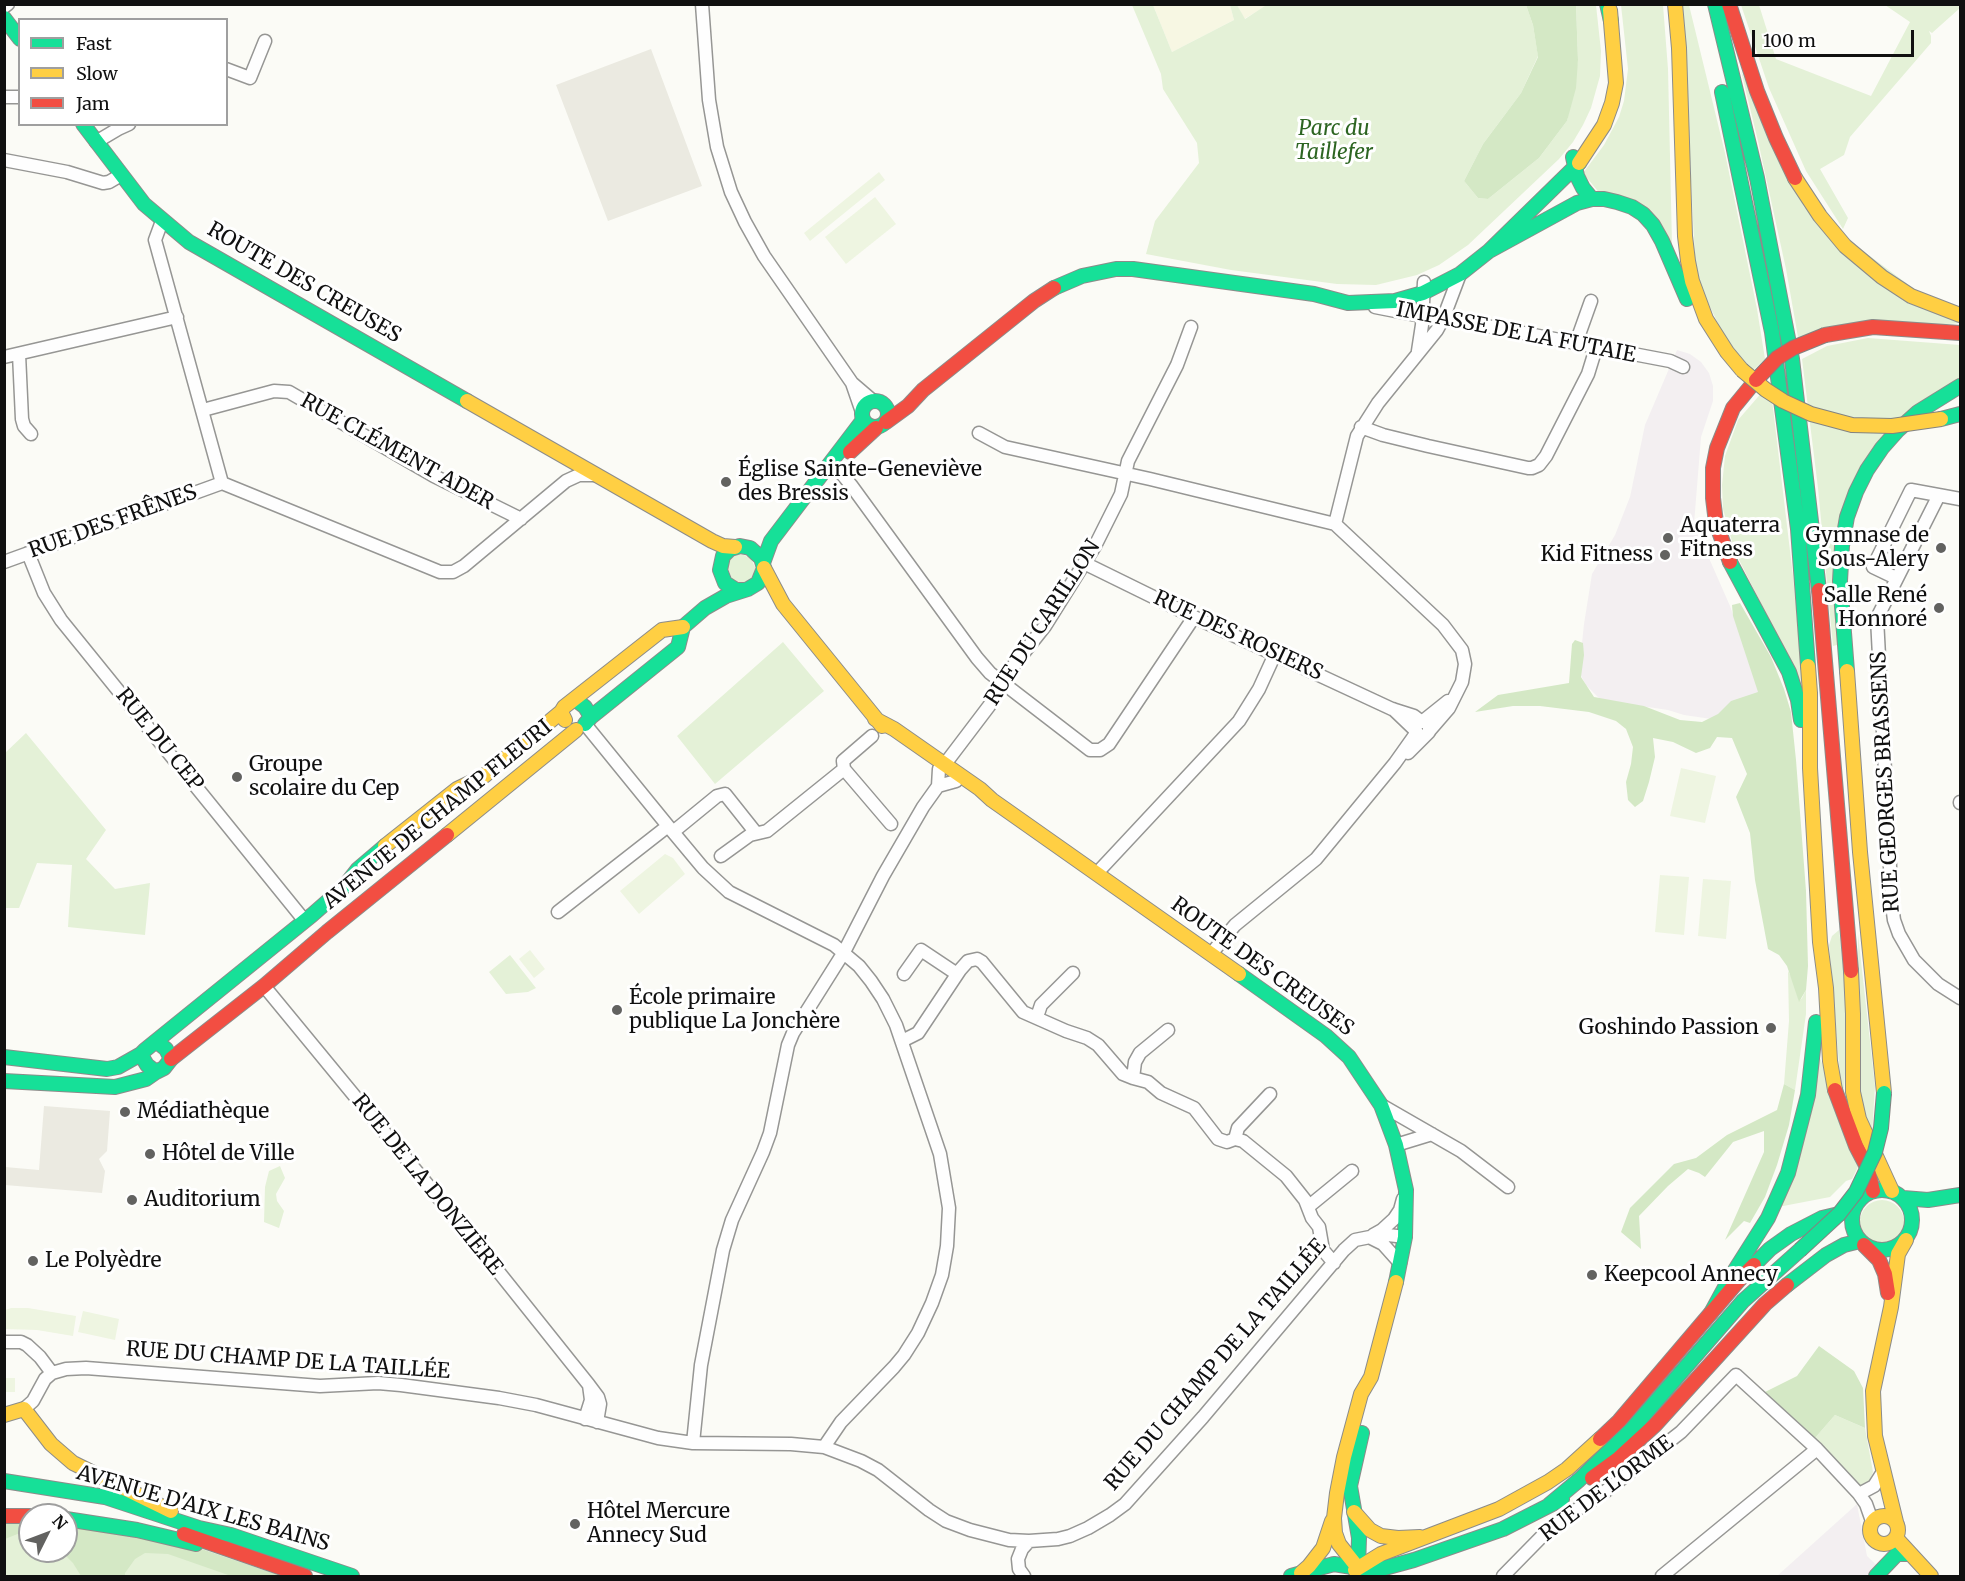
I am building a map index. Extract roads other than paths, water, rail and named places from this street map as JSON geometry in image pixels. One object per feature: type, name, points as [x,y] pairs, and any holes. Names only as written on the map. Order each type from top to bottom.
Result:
[{"type":"main road","points":[[809,493],[881,425],[908,406],[918,394],[1034,301],[1053,289],[1082,276],[1116,269],[1133,269],[1314,294],[1348,303],[1395,301],[1460,274],[1489,251],[1574,162],[1601,109],[1613,44],[1608,4]]},
{"type":"main road","points":[[1676,4],[1685,236],[1688,261],[1692,281],[1706,319],[1727,352],[1742,370]]},
{"type":"main road","points":[[1715,4],[1757,177],[1792,359],[1815,545],[1848,927],[1853,1014],[1853,1092],[1859,1119],[1897,1195],[1911,1212],[1921,1216]]},
{"type":"main road","points":[[1729,5],[1757,91],[1776,138],[1793,174],[1820,216],[1845,246],[1882,277],[1911,296],[1960,315]]},
{"type":"main road","points":[[4,18],[18,36]]},
{"type":"main road","points":[[1706,25],[1772,332],[1791,469],[1798,529],[1810,693],[1810,768],[1820,942],[1826,988],[1827,1032],[1833,1085],[1856,1146],[1868,1167],[1873,1191]]},
{"type":"main road","name":"ROUTE DES CREUSES","points":[[84,126],[144,204],[189,242],[712,541],[723,546],[740,547]]},
{"type":"main road","points":[[1574,162],[1577,176],[1592,199]]},
{"type":"main road","points":[[1314,294],[1426,288],[1466,259],[1574,162]]},
{"type":"main road","points":[[1489,251],[1563,210],[1592,199],[1604,199],[1632,207],[1653,225],[1693,313],[1711,337],[1742,370],[1766,390],[1811,414],[1842,423],[1892,426],[1924,423],[1958,415]]},
{"type":"main road","points":[[1810,768],[1798,700],[1789,672],[1739,580],[1724,549],[1716,523],[1713,468],[1717,448],[1733,408],[1777,358],[1793,348],[1825,335],[1874,327],[1960,333]]},
{"type":"main road","points":[[1549,1505],[1631,1430],[1743,1301],[1839,1214],[1856,1192],[1875,1152],[1881,1128],[1884,1093],[1860,852],[1840,581],[1842,546],[1847,517],[1856,492],[1882,448],[1918,412],[1940,396],[1960,386]]},
{"type":"main road","points":[[784,523],[723,556],[721,574],[730,587],[748,589],[761,579],[771,541],[809,493],[862,416],[866,405],[918,394]]},
{"type":"main road","points":[[877,402],[888,411],[881,425]]},
{"type":"main road","points":[[862,416],[868,426],[881,425]]},
{"type":"main road","name":"ROUTE DES CREUSES","points":[[537,441],[590,483],[699,544],[713,557],[721,574]]},
{"type":"main road","points":[[740,547],[759,554],[764,566]]},
{"type":"main road","name":"ROUTE DES CREUSES","points":[[764,566],[783,604],[875,719],[894,729],[956,781],[978,795],[992,800]]},
{"type":"main road","name":"AVENUE DE CHAMP FLEURI","points":[[705,608],[721,574]]},
{"type":"main road","name":"ROUTE DES CREUSES","points":[[748,589],[783,604]]},
{"type":"main road","name":"AVENUE DE CHAMP FLEURI","points":[[4,1057],[107,1069],[124,1065],[156,1042],[304,921],[344,887],[358,869],[394,838],[457,789],[484,776],[571,702],[662,630],[683,627],[705,608],[726,596],[748,589]]},
{"type":"main road","points":[[1842,599],[1848,927]]},
{"type":"main road","name":"AVENUE DE CHAMP FLEURI","points":[[4,1081],[115,1087],[146,1078],[164,1068],[171,1059],[264,986],[327,932],[678,647],[683,627]]},
{"type":"main road","points":[[576,700],[585,706],[584,724]]},
{"type":"main road","name":"AVENUE DE CHAMP FLEURI","points":[[561,712],[567,722],[584,724]]},
{"type":"main road","name":"ROUTE DES CREUSES","points":[[942,767],[980,789],[992,800],[1326,1036],[1349,1058],[1381,1105],[1396,1145],[1406,1190],[1405,1237],[1371,1377],[1371,1397],[1350,1486],[1359,1538],[1360,1574]]},
{"type":"main road","points":[[304,921],[303,938],[312,945]]},
{"type":"main road","name":"AVENUE DE CHAMP FLEURI","points":[[304,921],[321,922],[327,932]]},
{"type":"main road","points":[[1711,1313],[1768,1218],[1788,1173],[1795,1150],[1813,1062],[1820,942]]},
{"type":"main road","points":[[156,1042],[166,1049],[171,1059]]},
{"type":"main road","points":[[141,1054],[147,1065],[156,1072]]},
{"type":"main road","points":[[1891,1307],[1885,1274],[1879,1260],[1862,1243],[1851,1223],[1856,1204],[1873,1191],[1882,1190],[1928,1200],[1960,1196]]},
{"type":"main road","points":[[1877,1574],[1873,1538],[1869,1530],[1876,1519],[1884,1497],[1875,1436],[1873,1391],[1891,1307],[1898,1254],[1921,1216],[1960,1196]]},
{"type":"main road","points":[[1360,1574],[1381,1554],[1498,1509],[1540,1487],[1567,1469],[1618,1421],[1755,1264],[1791,1234],[1822,1218],[1853,1211]]},
{"type":"main road","points":[[1344,1576],[1429,1556],[1503,1529],[1549,1505],[1587,1482],[1618,1459],[1655,1425],[1765,1305],[1789,1283],[1826,1255],[1844,1245],[1862,1243],[1872,1249],[1888,1250],[1906,1240]]},
{"type":"main road","name":"ROUTE DES CREUSES","points":[[1360,1574],[1339,1544],[1335,1533],[1334,1518],[1344,1457],[1361,1394],[1371,1377]]},
{"type":"main road","points":[[4,1414],[24,1409],[51,1444],[73,1463],[154,1504],[231,1535]]},
{"type":"main road","points":[[1877,1574],[1898,1528],[1881,1472]]},
{"type":"main road","name":"AVENUE D'AIX LES BAINS","points":[[4,1481],[105,1497],[199,1528],[231,1535],[352,1576]]},
{"type":"main road","name":"AVENUE D'AIX LES BAINS","points":[[4,1493],[101,1508],[165,1527],[305,1576]]},
{"type":"main road","points":[[1353,1511],[1370,1530],[1382,1536],[1398,1538],[1430,1536]]},
{"type":"main road","points":[[1876,1519],[1888,1516],[1896,1522]]},
{"type":"main road","name":"ROUTE DES CREUSES","points":[[1296,1575],[1309,1566],[1323,1548],[1328,1529],[1334,1518]]},
{"type":"main road","points":[[78,1521],[137,1530],[247,1557]]},
{"type":"main road","points":[[1873,1538],[1880,1544],[1892,1541],[1910,1554],[1931,1576]]},
{"type":"main road","points":[[1877,1574],[1898,1554],[1910,1554]]},
{"type":"main road","points":[[1296,1575],[1334,1564],[1360,1574]]},
{"type":"street","points":[[702,4],[709,100],[717,147],[731,192],[764,256],[852,383],[862,416]]},
{"type":"street","points":[[228,70],[250,78],[266,41]]},
{"type":"street","points":[[96,142],[125,126]]},
{"type":"street","points":[[4,160],[57,169],[103,183],[121,175]]},
{"type":"street","points":[[162,221],[155,240],[222,483],[440,572],[453,572],[465,566],[566,481],[579,475],[590,474],[611,482]]},
{"type":"street","points":[[1335,524],[1353,444],[1361,427],[1443,319],[1460,274]]},
{"type":"street","points":[[1417,352],[1426,288],[1449,304]]},
{"type":"street","points":[[1576,344],[1591,301]]},
{"type":"street","name":"IMPASSE DE LA FUTAIE","points":[[1348,303],[1670,361],[1683,367]]},
{"type":"street","points":[[4,357],[177,317]]},
{"type":"street","name":"RUE DU CARILLON","points":[[942,767],[989,706],[1026,649],[1045,626],[1095,546],[1121,494],[1128,461],[1177,365],[1191,327]]},
{"type":"street","points":[[1361,427],[1428,446],[1533,468],[1539,465],[1546,456],[1588,374],[1596,348]]},
{"type":"street","points":[[19,354],[22,419],[31,434]]},
{"type":"street","points":[[852,383],[877,402]]},
{"type":"street","name":"RUE CLÉMENT ADER","points":[[203,410],[274,391],[289,392],[434,476],[521,519]]},
{"type":"street","points":[[979,433],[1005,447],[1126,473],[1335,524],[1458,643],[1465,664],[1462,682],[1456,695],[1422,728],[1419,743],[1395,763],[1316,859],[1235,925],[1211,954]]},
{"type":"street","points":[[836,467],[990,673],[1090,750],[1100,750],[1109,744],[1194,617]]},
{"type":"street","name":"RUE DES FRÊNES","points":[[4,562],[222,483]]},
{"type":"street","points":[[1896,578],[1873,567],[1911,490],[1960,499]]},
{"type":"street","name":"RUE GEORGES BRASSENS","points":[[1939,495],[1877,618],[1893,912],[1899,934],[1914,960],[1938,984],[1960,998]]},
{"type":"street","name":"RUE DU CEP","points":[[28,553],[44,593],[61,620],[304,921]]},
{"type":"street","name":"RUE DES ROSIERS","points":[[1083,563],[1392,709],[1422,728]]},
{"type":"street","points":[[1097,873],[1239,721],[1259,689],[1275,654]]},
{"type":"street","points":[[584,724],[703,868],[729,892],[834,945],[859,966],[884,999],[902,1041],[940,1154],[949,1208],[946,1256],[942,1275],[929,1310],[904,1355],[841,1422],[824,1447]]},
{"type":"street","points":[[872,736],[843,761],[844,769],[891,824]]},
{"type":"street","points":[[693,1443],[701,1365],[723,1250],[732,1220],[770,1133],[788,1045],[793,1033],[844,952],[923,807],[938,786],[942,767]]},
{"type":"street","points":[[721,856],[750,835],[763,834],[844,769]]},
{"type":"street","points":[[938,786],[956,781]]},
{"type":"street","points":[[558,912],[717,796],[725,794],[756,833]]},
{"type":"street","points":[[904,974],[921,950],[957,974]]},
{"type":"street","points":[[902,1041],[918,1033],[957,974],[968,961],[977,959],[982,962],[1023,1012],[1087,1038],[1098,1045],[1123,1074],[1148,1082],[1161,1093],[1194,1108],[1218,1139],[1227,1142],[1235,1138],[1238,1128],[1270,1094]]},
{"type":"street","points":[[1037,1017],[1041,1005],[1073,973]]},
{"type":"street","name":"RUE DE LA DONZIÈRE","points":[[264,986],[589,1385],[600,1404],[591,1420]]},
{"type":"street","points":[[1133,1078],[1135,1062],[1140,1053],[1168,1030]]},
{"type":"street","points":[[1381,1105],[1461,1151],[1508,1187]]},
{"type":"street","points":[[1396,1145],[1432,1134]]},
{"type":"street","points":[[1235,1138],[1243,1141],[1286,1176],[1305,1200],[1312,1218],[1319,1227],[1323,1250],[1334,1263]]},
{"type":"street","points":[[1308,1207],[1352,1171]]},
{"type":"street","name":"RUE DU CHAMP DE LA TAILLÉE","points":[[1370,1237],[1383,1230],[1394,1219],[1400,1210],[1406,1190]]},
{"type":"street","name":"RUE DU CHAMP DE LA TAILLÉE","points":[[52,1373],[66,1369],[86,1368],[320,1386],[390,1384],[536,1405],[658,1438],[693,1443],[791,1444],[824,1447],[878,1470],[946,1521],[991,1537],[1029,1541],[1070,1536],[1110,1515],[1125,1504],[1355,1240],[1388,1235],[1405,1237]]},
{"type":"street","points":[[1370,1237],[1383,1244],[1400,1263]]},
{"type":"street","points":[[4,1342],[21,1342],[40,1357],[52,1373],[45,1379],[33,1401],[24,1409]]},
{"type":"street","name":"RUE DE L'ORME","points":[[1503,1576],[1555,1523],[1602,1494],[1681,1432],[1736,1376],[1817,1449]]},
{"type":"street","points":[[1662,1576],[1817,1449],[1858,1494],[1876,1519]]},
{"type":"street","points":[[1858,1494],[1874,1486],[1881,1472]]},
{"type":"street","points":[[1024,1576],[1019,1569],[1018,1559],[1022,1549],[1029,1541]]},
{"type":"place","name":"Église Sainte-Geneviève des Bressis","points":[[726,482]]},
{"type":"place","name":"Aquaterra Fitness","points":[[1668,538]]},
{"type":"place","name":"Gymnase de Sous-Alery","points":[[1941,548]]},
{"type":"place","name":"Kid Fitness","points":[[1665,555]]},
{"type":"place","name":"Salle René Honnoré","points":[[1939,608]]},
{"type":"place","name":"Groupe scolaire du Cep","points":[[237,777]]},
{"type":"place","name":"École primaire publique La Jonchère","points":[[617,1010]]},
{"type":"place","name":"Goshindo Passion","points":[[1771,1028]]},
{"type":"place","name":"Médiathèque","points":[[125,1112]]},
{"type":"place","name":"Hôtel de Ville","points":[[150,1154]]},
{"type":"place","name":"Auditorium","points":[[132,1200]]},
{"type":"place","name":"Le Polyèdre","points":[[33,1261]]},
{"type":"place","name":"Keepcool Annecy","points":[[1592,1275]]},
{"type":"place","name":"Hôtel Mercure Annecy Sud","points":[[575,1524]]},
{"type":"park label","name":"Parc du Taillefer","points":[[1334,141]]}]
